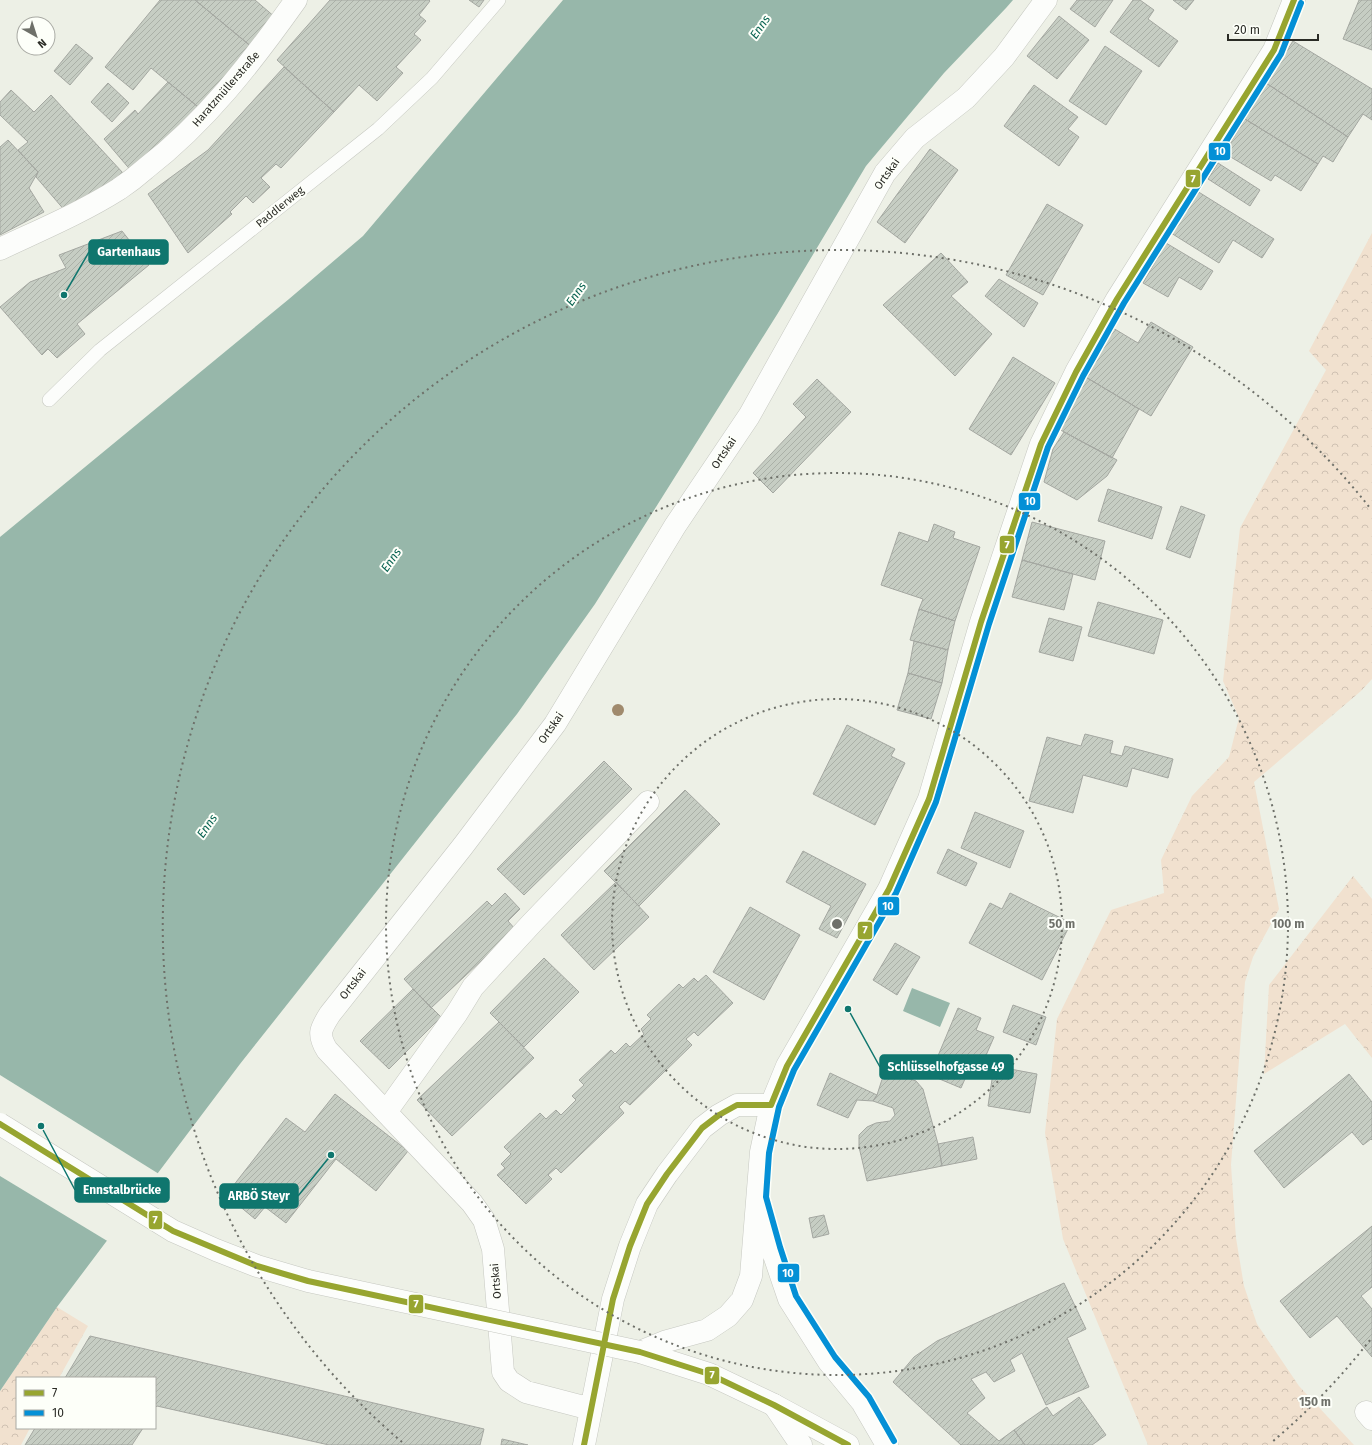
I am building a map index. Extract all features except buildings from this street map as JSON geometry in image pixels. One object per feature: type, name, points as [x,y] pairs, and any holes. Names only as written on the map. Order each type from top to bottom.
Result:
[{"type":"street","name":"Haratzmüllerstraße","points":[[0,249],[82,211],[120,188],[168,152],[213,108],[259,52],[296,0]]},
{"type":"street","name":"Ortskai","points":[[591,1409],[526,1392],[509,1381],[503,1372],[493,1249],[484,1220],[472,1203],[327,1050],[320,1036],[322,1026],[463,846],[555,724],[675,526],[749,416],[885,174],[915,138],[966,98],[1004,57],[1046,0]]},
{"type":"street","points":[[0,1124],[172,1231],[257,1266],[316,1283],[640,1352],[665,1350],[707,1330],[728,1316],[742,1300],[751,1276],[761,1152],[771,1105],[787,1066],[889,889],[929,800],[982,622],[1040,444],[1076,372],[1117,299],[1274,50],[1294,0]]},
{"type":"street","points":[[386,1112],[457,1013],[473,987],[648,802]]},
{"type":"street","points":[[584,1445],[613,1299],[630,1246],[648,1204],[667,1174],[702,1128],[719,1115],[737,1105],[771,1105]]},
{"type":"street","points":[[758,1198],[772,1249],[789,1299],[829,1362],[862,1402],[887,1445]]},
{"type":"street","points":[[665,1350],[709,1374],[774,1404],[848,1445]]},
{"type":"street","points":[[774,1404],[801,1445]]},
{"type":"lane","name":"Paddlerweg","points":[[48,400],[100,350],[378,129],[432,78],[499,0]]},
{"type":"green space","points":[[1372,233],[1372,679],[1361,691],[1254,782],[1279,909],[1253,957],[1245,982],[1231,1165],[1236,1238],[1244,1286],[1257,1324],[1299,1386],[1354,1445],[1148,1445],[1063,1239],[1045,1133],[1057,1019],[1111,910],[1164,893],[1161,860],[1192,796],[1229,757],[1239,718],[1223,681],[1240,528],[1326,370],[1309,351]]},
{"type":"green space","points":[[1353,876],[1372,899],[1372,1058],[1345,1024],[1264,1074],[1269,985]]},
{"type":"green space","points":[[57,1307],[88,1326],[60,1377],[16,1377],[16,1429],[29,1429],[21,1445],[0,1445],[0,1391]]},
{"type":"water","name":"Enns","points":[[563,0],[1013,0],[944,73],[866,166],[778,313],[595,604],[517,714],[240,1064],[57,1307],[0,1391],[0,537],[289,299],[363,236]]},
{"type":"water","points":[[912,988],[950,1003],[940,1027],[903,1011]]},
{"type":"pier","points":[[0,1075],[159,1174],[109,1242],[0,1176]]},
{"type":"transit line","name":"7","points":[[584,1445],[613,1299],[630,1246],[647,1204],[667,1174],[702,1128],[719,1115],[737,1105],[771,1105],[787,1066],[889,889],[929,799],[981,622],[1041,444],[1076,372],[1117,299],[1274,50],[1294,0]]},
{"type":"transit line","name":"10","points":[[894,1441],[869,1397],[835,1357],[796,1296],[766,1197],[769,1153],[779,1107],[794,1070],[896,893],[936,802],[989,624],[1048,447],[1083,376],[1124,303],[1281,54],[1301,3]]},
{"type":"transit line","name":"7","points":[[0,1124],[173,1231],[257,1266],[308,1281],[640,1352],[709,1374],[774,1405],[848,1445]]},
{"type":"place","name":"Gartenhaus","points":[[64,295]]},
{"type":"place","name":"Schlüsselhofgasse 49","points":[[848,1009]]},
{"type":"place","name":"Ennstalbrücke","points":[[41,1126]]},
{"type":"place","name":"ARBÖ Steyr","points":[[331,1155]]}]
